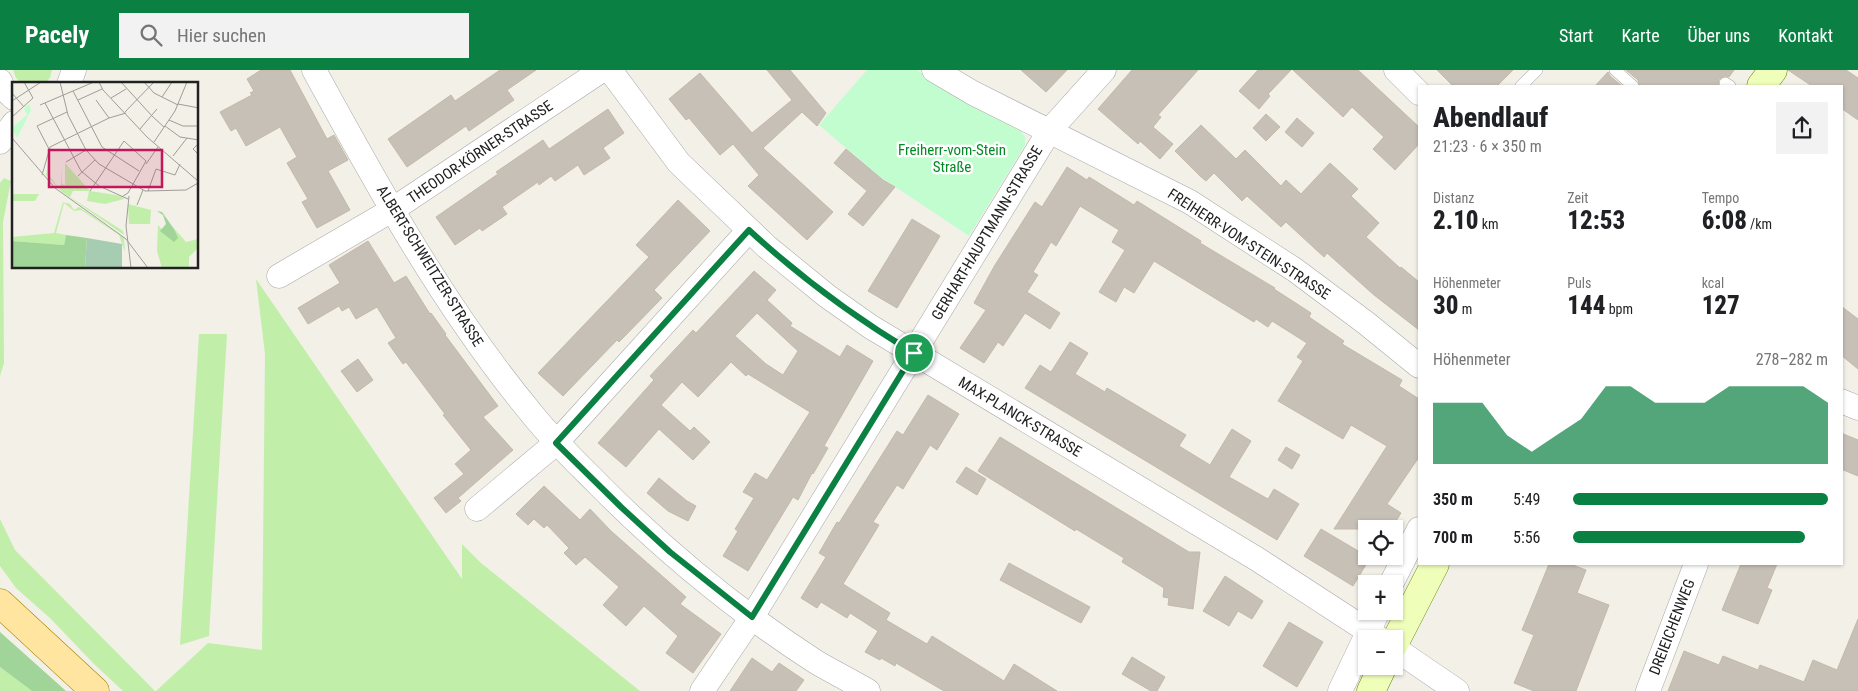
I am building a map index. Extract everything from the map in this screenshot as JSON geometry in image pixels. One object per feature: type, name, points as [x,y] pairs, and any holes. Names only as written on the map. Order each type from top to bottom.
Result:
[{"type":"main road","points":[[0,602],[95,691]]},
{"type":"street","points":[[70,82],[74,70]]},
{"type":"street","name":"ALBERT-SCHWEITZER-STRASSE","points":[[314,70],[392,210],[447,298],[478,343],[556,443],[670,552],[752,617],[817,662],[868,691]]},
{"type":"street","name":"THEODOR-KÖRNER-STRASSE","points":[[278,276],[392,210],[602,70]]},
{"type":"street","name":"MAX-PLANCK-STRASSE","points":[[610,70],[679,163],[749,230],[827,296],[870,327],[1257,559],[1375,627]]},
{"type":"street","name":"FREIHERR-VOM-STEIN-STRASSE","points":[[934,70],[973,93],[1190,202],[1295,270],[1366,323],[1418,365]]},
{"type":"street","name":"GERHART-HAUPTMANN-STRASSE","points":[[702,691],[752,617],[1050,130],[1104,70]]},
{"type":"street","points":[[1396,70],[1418,92]]},
{"type":"street","points":[[1762,85],[1773,70]]},
{"type":"street","points":[[0,142],[12,126]]},
{"type":"street","points":[[477,510],[556,443],[749,230]]},
{"type":"street","points":[[1843,402],[1858,408]]},
{"type":"street","points":[[1396,575],[1418,531]]},
{"type":"street","points":[[1401,630],[1434,565]]},
{"type":"street","name":"DREIEICHENWEG","points":[[1648,691],[1696,565]]},
{"type":"street","points":[[1340,691],[1375,627]]},
{"type":"street","points":[[1403,654],[1457,691]]},
{"type":"street","points":[[1371,691],[1379,675]]},
{"type":"lane","points":[[1522,85],[1537,70]]},
{"type":"lane","points":[[1615,70],[1632,85]]},
{"type":"green space","points":[[13,70],[52,70],[50,78],[46,82],[20,82]]},
{"type":"green space","name":"Freiherr-vom-Stein Straße","points":[[867,70],[917,70],[969,105],[1021,131],[1025,137],[1025,145],[969,236],[879,176],[819,125]]},
{"type":"green space","points":[[4,178],[11,181],[3,222],[4,363],[0,376],[0,183]]},
{"type":"green space","points":[[256,279],[462,579],[462,544],[481,563],[640,691],[156,691],[208,643],[262,650],[265,354]]},
{"type":"green space","points":[[199,334],[227,334],[209,636],[180,645]]},
{"type":"green space","points":[[0,519],[15,550],[155,691],[123,691],[51,619],[16,588],[0,566]]},
{"type":"green space","points":[[0,632],[66,691],[32,691],[0,667]]},
{"type":"green space","points":[[0,667],[32,691],[0,691]]},
{"type":"building","points":[[261,70],[290,70],[327,139],[334,135],[348,160],[328,171],[350,210],[317,228],[302,202],[308,199],[287,163],[297,157],[280,127],[246,146],[236,128],[231,131],[220,112],[252,95],[250,93],[254,91],[247,79]]},
{"type":"building","points":[[500,70],[536,70],[507,90],[514,100],[469,131],[466,126],[407,167],[388,139],[451,95],[455,101]]},
{"type":"building","points":[[767,70],[790,70],[826,113],[817,126],[802,112],[763,148],[833,212],[807,240],[748,186],[759,175],[733,144],[720,155],[689,118],[686,120],[669,99],[700,73],[752,133],[792,100]]},
{"type":"building","points":[[1021,70],[1067,70],[1046,92]]},
{"type":"building","points":[[1132,70],[1198,70],[1158,115],[1161,117],[1153,127],[1173,144],[1160,159],[1140,141],[1138,144],[1098,109]]},
{"type":"building","points":[[1258,70],[1291,70],[1268,94],[1270,96],[1259,109],[1239,91]]},
{"type":"building","points":[[1293,70],[1358,70],[1418,126],[1418,145],[1395,170],[1373,149],[1384,137],[1352,107],[1343,117]]},
{"type":"building","points":[[1437,70],[1513,70],[1498,85],[1452,85]]},
{"type":"building","points":[[1626,70],[1734,70],[1729,77],[1725,76],[1719,79],[1718,85],[1640,85],[1638,80]]},
{"type":"building","points":[[1788,70],[1846,70],[1858,78],[1858,120],[1843,109],[1843,85],[1810,85]]},
{"type":"building","points":[[1608,72],[1621,85],[1596,85]]},
{"type":"building","points":[[608,109],[624,133],[603,148],[610,158],[584,175],[578,165],[555,181],[551,176],[539,185],[538,182],[502,207],[507,214],[482,231],[480,228],[455,245],[436,217],[543,140],[549,149]]},
{"type":"building","points":[[1266,114],[1280,127],[1266,141],[1253,128]]},
{"type":"building","points":[[1297,118],[1314,133],[1302,147],[1285,132]]},
{"type":"building","points":[[1201,125],[1236,159],[1245,150],[1281,186],[1286,180],[1301,194],[1330,163],[1358,189],[1351,196],[1379,223],[1366,237],[1400,268],[1418,281],[1418,329],[1374,295],[1327,253],[1324,257],[1286,222],[1281,227],[1247,196],[1242,201],[1214,173],[1206,181],[1175,151]]},
{"type":"building","points":[[846,149],[883,180],[895,187],[863,226],[848,214],[867,191],[834,163]]},
{"type":"building","points":[[1067,167],[1087,180],[1089,177],[1134,205],[1137,201],[1201,241],[1200,243],[1275,288],[1311,313],[1309,317],[1344,341],[1342,344],[1402,380],[1399,386],[1418,398],[1418,458],[1387,504],[1401,513],[1397,520],[1358,520],[1358,529],[1334,529],[1387,446],[1351,425],[1343,439],[1278,401],[1303,361],[1297,357],[1307,343],[1272,321],[1268,327],[1256,319],[1254,322],[1154,261],[1134,293],[1124,287],[1116,302],[1099,292],[1125,250],[1112,242],[1119,230],[1080,206],[1056,246],[1051,242],[1033,272],[1038,275],[1027,292],[1060,313],[1050,329],[1025,313],[1003,346],[998,342],[984,363],[960,348],[986,310],[974,303],[995,265],[1035,202],[1042,207]]},
{"type":"building","points":[[678,200],[710,231],[654,290],[662,298],[619,342],[617,340],[563,396],[538,373],[649,257],[636,245]]},
{"type":"building","points":[[912,219],[940,236],[897,308],[868,291]]},
{"type":"building","points":[[368,241],[394,283],[406,276],[430,314],[498,406],[483,417],[513,450],[458,498],[461,501],[446,513],[434,498],[464,474],[455,464],[471,450],[443,415],[445,414],[406,362],[403,364],[388,343],[396,338],[377,307],[356,319],[349,307],[342,311],[339,306],[308,324],[298,308],[340,283],[329,265]]},
{"type":"building","points":[[754,271],[776,290],[767,300],[792,323],[790,326],[840,357],[847,345],[873,361],[824,446],[828,448],[798,500],[793,497],[748,571],[723,556],[738,531],[735,529],[754,498],[743,492],[755,473],[767,480],[810,412],[748,374],[746,376],[731,362],[698,397],[682,382],[661,405],[690,431],[694,427],[710,442],[693,460],[659,429],[626,467],[598,443],[654,380],[650,376],[693,330],[696,333]],"holes":[[[757,313],[798,351],[783,375],[766,364],[735,336]]]},
{"type":"building","points":[[1843,308],[1858,319],[1858,369],[1843,357]]},
{"type":"building","points":[[1070,342],[1088,353],[1075,374],[1105,392],[1107,388],[1186,435],[1179,446],[1210,465],[1232,429],[1251,441],[1229,477],[1268,499],[1274,489],[1299,504],[1277,540],[1025,388],[1040,365],[1051,372]]},
{"type":"building","points":[[358,359],[373,380],[357,392],[341,371]]},
{"type":"building","points":[[928,395],[959,414],[937,450],[930,445],[903,489],[897,485],[873,522],[879,525],[843,584],[890,613],[886,620],[927,644],[932,636],[1004,681],[1014,664],[1057,691],[944,691],[896,663],[895,666],[865,652],[878,631],[850,613],[847,618],[821,602],[817,608],[801,598],[826,557],[819,553],[837,522],[839,523],[897,431],[903,435]]},
{"type":"building","points":[[1843,434],[1858,440],[1858,476],[1843,470]]},
{"type":"building","points":[[1000,437],[1189,552],[1200,552],[1193,609],[1168,605],[1169,598],[1163,597],[1164,588],[1122,562],[1124,558],[1076,529],[1075,531],[978,471]]},
{"type":"building","points":[[1286,447],[1300,455],[1292,469],[1278,460]]},
{"type":"building","points":[[966,467],[986,479],[977,495],[956,482]]},
{"type":"building","points":[[659,478],[696,506],[688,521],[668,511],[647,493]]},
{"type":"building","points":[[544,486],[580,520],[590,509],[611,531],[686,597],[680,604],[721,634],[693,673],[666,653],[678,636],[644,606],[626,626],[603,605],[619,587],[585,557],[576,565],[564,553],[569,548],[547,525],[544,528],[534,519],[528,525],[516,514]]},
{"type":"building","points":[[1321,529],[1358,551],[1358,565],[1366,565],[1353,586],[1304,556]]},
{"type":"building","points":[[1009,563],[1090,607],[1081,623],[1000,580]]},
{"type":"building","points":[[1549,565],[1573,565],[1586,570],[1577,593],[1609,605],[1576,691],[1534,691],[1514,683],[1534,635],[1522,630]]},
{"type":"building","points":[[1741,565],[1777,565],[1767,588],[1772,590],[1758,624],[1722,610]]},
{"type":"building","points":[[1225,576],[1263,601],[1252,619],[1238,611],[1229,626],[1203,611]]},
{"type":"building","points":[[1858,619],[1858,691],[1668,691],[1684,651],[1719,665],[1723,656],[1758,670],[1760,665],[1804,682],[1813,660],[1837,670]]},
{"type":"building","points":[[1289,622],[1323,642],[1297,687],[1263,666]]},
{"type":"building","points":[[1132,657],[1165,677],[1157,691],[1151,691],[1122,674]]},
{"type":"building","points":[[752,658],[772,672],[779,663],[804,680],[796,691],[730,691]]},
{"type":"route","points":[[749,230],[827,296],[870,327],[914,353],[752,617],[670,552],[556,443],[749,230]]}]
